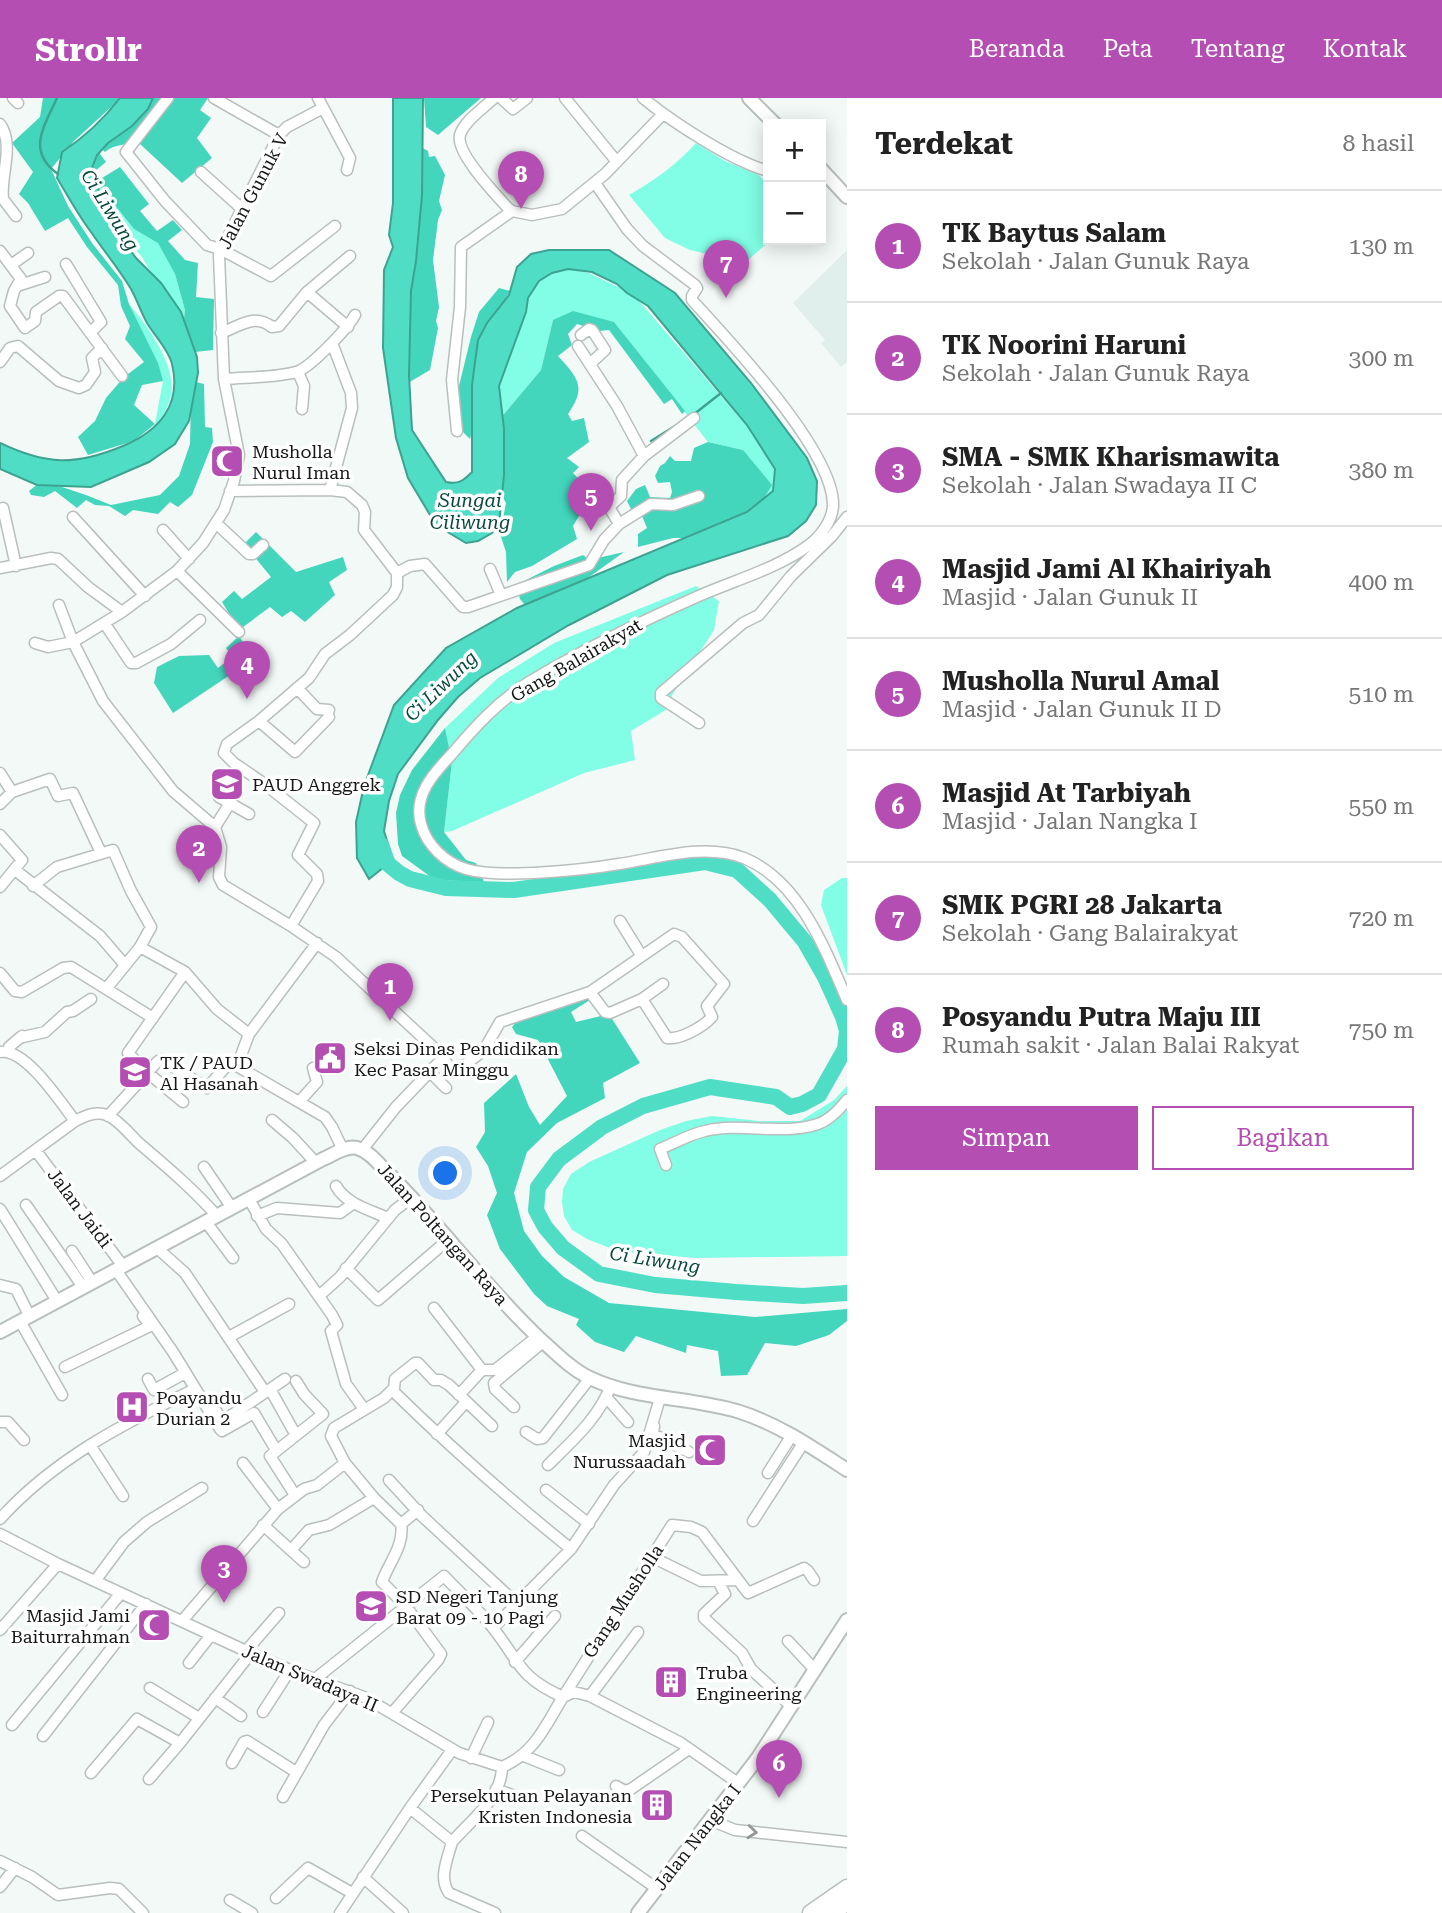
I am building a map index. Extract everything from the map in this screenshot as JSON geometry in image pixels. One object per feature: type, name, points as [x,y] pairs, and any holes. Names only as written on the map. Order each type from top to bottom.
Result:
[{"type":"highway","points":[[811,1913],[847,1888]]},
{"type":"highway","points":[[830,1913],[847,1901]]},
{"type":"street","points":[[168,98],[126,149],[127,155],[207,245],[271,276],[335,226]]},
{"type":"street","points":[[214,98],[279,135]]},
{"type":"street","points":[[494,98],[462,132],[460,143],[466,156],[512,211],[532,215],[562,209],[595,183],[663,115]]},
{"type":"street","points":[[501,98],[513,109],[527,98]]},
{"type":"street","points":[[565,98],[617,162]]},
{"type":"street","points":[[643,98],[663,115],[744,162],[763,169]]},
{"type":"street","points":[[753,99],[771,119]]},
{"type":"street","points":[[321,103],[350,159],[347,170]]},
{"type":"street","name":"Jalan Gunuk V","points":[[73,642],[105,624],[177,571],[217,524],[230,491],[239,455],[224,379],[220,249],[279,135],[321,103]]},
{"type":"street","points":[[0,124],[4,131],[6,168],[3,199],[16,216]]},
{"type":"street","points":[[201,172],[242,209]]},
{"type":"street","points":[[826,174],[847,197]]},
{"type":"street","name":"Gang Balairakyat","points":[[595,183],[627,229],[643,246],[695,285],[697,288],[692,300],[751,366],[794,421],[821,464],[831,494],[832,511],[829,521],[817,538],[786,559],[634,625],[514,692],[476,727],[435,772],[421,797],[421,824],[432,845],[445,859],[464,869],[485,872],[570,869],[697,852],[744,858],[777,880],[806,914],[847,1000]]},
{"type":"street","points":[[457,431],[452,380],[460,307],[461,247],[512,211]]},
{"type":"street","points":[[0,251],[21,279],[11,302],[11,309],[27,328],[35,321],[36,312],[79,284]]},
{"type":"street","points":[[10,265],[28,253]]},
{"type":"street","points":[[221,333],[255,320],[272,327],[279,326],[307,292],[350,256]]},
{"type":"street","points":[[66,264],[101,323],[90,333]]},
{"type":"street","points":[[20,285],[45,277]]},
{"type":"street","points":[[307,292],[348,327]]},
{"type":"street","points":[[0,311],[14,295]]},
{"type":"street","points":[[61,296],[122,376]]},
{"type":"street","points":[[224,379],[298,372],[348,327],[355,315]]},
{"type":"street","points":[[581,335],[589,329],[592,330],[605,350],[591,363]]},
{"type":"street","points":[[330,490],[352,408],[351,393],[332,343]]},
{"type":"street","points":[[1,357],[13,345],[18,346],[52,376],[76,388],[86,385],[95,372],[92,358],[102,348]]},
{"type":"street","points":[[578,346],[591,363],[644,456]]},
{"type":"street","points":[[298,372],[304,386],[302,409]]},
{"type":"street","points":[[619,524],[609,507],[621,496],[622,480],[644,456],[694,418]]},
{"type":"street","points":[[230,491],[347,492],[362,505],[365,512],[364,530],[397,573],[397,587],[393,595],[325,654],[309,678],[259,722],[227,744],[224,751],[233,763],[313,821],[314,826],[298,855],[317,874],[318,880],[291,926]]},
{"type":"street","points":[[397,573],[410,566],[425,564],[463,607],[589,565],[604,540],[619,524],[652,503],[673,505],[699,496]]},
{"type":"street","points":[[3,508],[16,566]]},
{"type":"street","points":[[74,517],[145,596]]},
{"type":"street","points":[[699,723],[661,698],[661,693],[743,623],[757,617],[791,576],[832,536],[847,517]]},
{"type":"street","points":[[217,524],[249,554],[253,554],[263,545]]},
{"type":"street","points":[[163,530],[189,559]]},
{"type":"street","points":[[0,568],[58,559],[74,576],[122,612]]},
{"type":"street","points":[[490,569],[501,594]]},
{"type":"street","points":[[177,571],[239,632]]},
{"type":"street","points":[[60,605],[73,642],[103,701],[173,792],[215,827],[221,847],[219,877],[223,885],[317,943],[352,971],[453,1070],[457,1071],[486,1048],[500,1022],[590,992],[674,934],[678,935],[724,984],[707,1006],[712,1017],[699,1027],[673,1039],[667,1038],[642,999]]},
{"type":"street","points":[[105,624],[131,663],[136,663],[171,644],[200,620]]},
{"type":"street","points":[[35,643],[48,647],[73,642]]},
{"type":"street","points":[[259,722],[295,752],[329,713],[317,709],[297,688]]},
{"type":"street","points":[[0,773],[12,792]]},
{"type":"street","points":[[0,804],[12,792],[50,779],[58,796],[71,793],[74,795],[101,853]]},
{"type":"street","points":[[219,797],[249,814]]},
{"type":"street","points":[[215,827],[230,803]]},
{"type":"street","points":[[0,835],[22,857],[21,863],[0,887]]},
{"type":"street","points":[[33,886],[57,867],[111,850],[114,852],[151,930],[106,989]]},
{"type":"street","points":[[15,870],[100,936],[125,965]]},
{"type":"street","points":[[620,921],[641,955]]},
{"type":"street","points":[[108,1116],[157,1062],[162,1060],[208,1088],[233,1064],[249,1034],[317,943]]},
{"type":"street","points":[[140,947],[185,972],[217,1009],[249,1034]]},
{"type":"street","points":[[0,973],[15,991],[23,992],[63,968],[71,967],[153,1018]]},
{"type":"street","points":[[183,1102],[128,1053],[185,972]]},
{"type":"street","points":[[590,992],[608,1013],[642,999],[663,984]]},
{"type":"street","points":[[75,1121],[36,1072],[5,1053],[22,1035],[23,1037],[46,1032],[67,1012],[74,1011],[90,999]]},
{"type":"street","points":[[362,1150],[443,1058]]},
{"type":"street","points":[[233,1064],[329,1121],[343,1150]]},
{"type":"street","points":[[299,1102],[317,1082],[313,1068]]},
{"type":"street","points":[[429,1071],[446,1088]]},
{"type":"street","points":[[666,1165],[660,1149],[701,1132],[721,1129],[796,1129],[818,1124],[834,1115],[847,1100]]},
{"type":"street","points":[[0,1176],[75,1121],[92,1114],[108,1116],[188,1184],[212,1219],[233,1258]]},
{"type":"street","points":[[272,1120],[316,1163]]},
{"type":"street","name":"Jalan Poltangan Raya","points":[[0,1332],[316,1163],[343,1150],[356,1148],[373,1158],[412,1197],[540,1339],[573,1367],[609,1391],[732,1410],[792,1435],[847,1469]]},
{"type":"street","name":"Jalan Jaidi","points":[[36,1151],[117,1269]]},
{"type":"street","points":[[204,1167],[232,1208]]},
{"type":"street","points":[[335,1186],[340,1194],[354,1203],[388,1218]]},
{"type":"street","points":[[319,1296],[332,1285],[388,1218],[412,1197]]},
{"type":"street","points":[[249,1199],[257,1216],[282,1244],[337,1325],[331,1331],[346,1384],[364,1409]]},
{"type":"street","points":[[257,1216],[277,1208],[340,1213],[354,1203]]},
{"type":"street","points":[[26,1205],[88,1285]]},
{"type":"street","points":[[0,1209],[57,1301]]},
{"type":"street","points":[[346,1268],[378,1300],[449,1238]]},
{"type":"street","points":[[157,1248],[185,1273],[293,1430]]},
{"type":"street","points":[[72,1251],[88,1285]]},
{"type":"street","points":[[65,1367],[148,1327],[148,1322],[117,1269]]},
{"type":"street","points":[[117,1269],[186,1373],[223,1421],[285,1379]]},
{"type":"street","points":[[0,1285],[16,1289],[25,1318],[62,1395]]},
{"type":"street","points":[[229,1337],[289,1304]]},
{"type":"street","points":[[434,1308],[482,1370]]},
{"type":"street","points":[[482,1370],[495,1370],[540,1339]]},
{"type":"street","points":[[514,1407],[495,1389],[494,1383],[540,1339]]},
{"type":"street","points":[[392,1713],[441,1654],[405,1605],[382,1581],[395,1558],[402,1531],[401,1524],[374,1498],[345,1463],[331,1433],[338,1424],[384,1398],[392,1390],[396,1380],[418,1363],[434,1380],[441,1380],[492,1426]]},
{"type":"street","points":[[437,1434],[482,1370]]},
{"type":"street","points":[[148,1379],[155,1390],[186,1373]]},
{"type":"street","points":[[526,1432],[537,1439],[543,1438],[590,1378]]},
{"type":"street","points":[[295,1495],[269,1458],[275,1450],[323,1414],[296,1381]]},
{"type":"street","points":[[0,1519],[31,1488],[90,1445],[199,1390]]},
{"type":"street","points":[[199,1390],[222,1430],[255,1413],[275,1450]]},
{"type":"street","points":[[392,1390],[516,1505],[571,1549]]},
{"type":"street","points":[[548,1465],[590,1422],[609,1391],[628,1422]]},
{"type":"street","points":[[493,1628],[571,1549],[614,1485],[643,1452],[662,1398]]},
{"type":"street","points":[[662,1398],[653,1434],[689,1452]]},
{"type":"street","points":[[0,1422],[8,1422],[24,1440]]},
{"type":"street","points":[[768,1473],[792,1435]]},
{"type":"street","points":[[753,1521],[804,1442]]},
{"type":"street","points":[[90,1445],[123,1496]]},
{"type":"street","points":[[243,1463],[278,1509]]},
{"type":"street","points":[[182,1621],[278,1509],[295,1495],[317,1485],[345,1463]]},
{"type":"street","points":[[389,1480],[516,1603]]},
{"type":"street","points":[[95,1581],[124,1542],[147,1522],[202,1488]]},
{"type":"street","points":[[546,1490],[589,1524]]},
{"type":"street","points":[[292,1549],[309,1530],[329,1525],[374,1498]]},
{"type":"street","points":[[401,1524],[418,1510]]},
{"type":"street","points":[[263,1525],[304,1562]]},
{"type":"street","name":"Gang Musholla","points":[[562,1697],[672,1525],[691,1527],[702,1532],[747,1592],[804,1568],[814,1580]]},
{"type":"street","name":"Jalan Swadaya II","points":[[0,1534],[58,1564],[248,1652],[350,1692],[392,1713],[452,1750],[502,1767]]},
{"type":"street","points":[[652,1557],[696,1579],[738,1580]]},
{"type":"street","points":[[0,1630],[58,1564]]},
{"type":"street","points":[[315,1679],[442,1576],[493,1628],[525,1674],[538,1685],[562,1697]]},
{"type":"street","points":[[718,1581],[725,1594],[704,1614],[704,1618],[741,1653],[751,1669],[791,1706]]},
{"type":"street","points":[[12,1725],[121,1593]]},
{"type":"street","points":[[43,1736],[146,1604]]},
{"type":"street","points":[[149,1779],[180,1744],[279,1613]]},
{"type":"street","points":[[515,1662],[555,1616]]},
{"type":"street","name":"Jalan Nangka I","points":[[638,1913],[738,1783],[847,1620]]},
{"type":"street","points":[[590,1696],[638,1632]]},
{"type":"street","points":[[189,1663],[211,1635]]},
{"type":"street","points":[[788,1641],[815,1671]]},
{"type":"street","points":[[264,1712],[290,1670]]},
{"type":"street","points":[[150,1688],[199,1718]]},
{"type":"street","points":[[283,1797],[324,1725],[350,1692]]},
{"type":"street","points":[[495,1913],[449,1893],[446,1889],[444,1870],[452,1842],[485,1807],[496,1789],[502,1767],[524,1756],[541,1734],[562,1697],[574,1692],[590,1696],[689,1749],[738,1783]]},
{"type":"street","points":[[215,1698],[241,1716]]},
{"type":"street","points":[[91,1773],[136,1719],[180,1744]]},
{"type":"street","points":[[471,1758],[488,1722]]},
{"type":"street","points":[[232,1763],[247,1741],[296,1772]]},
{"type":"street","points":[[616,1786],[625,1791],[631,1789],[689,1749]]},
{"type":"street","points":[[340,1913],[452,1750]]},
{"type":"street","points":[[524,1756],[559,1770]]},
{"type":"street","points":[[496,1789],[517,1797]]},
{"type":"street","points":[[410,1808],[452,1842]]},
{"type":"street","points":[[710,1820],[735,1830],[847,1842]]},
{"type":"street","points":[[582,1836],[656,1888]]},
{"type":"street","points":[[0,1861],[58,1895],[119,1889],[143,1913]]},
{"type":"street","points":[[0,1887],[15,1868]]},
{"type":"street","points":[[276,1898],[307,1868],[352,1894]]},
{"type":"street","points":[[363,1877],[403,1913]]},
{"type":"street","points":[[230,1900],[251,1913]]},
{"type":"shaded area","points":[[43,98],[121,98],[74,141],[51,169],[68,206],[92,243],[122,281],[129,304],[158,363],[163,381],[142,385],[134,405],[155,424],[134,441],[88,455],[78,437],[95,421],[106,398],[124,377],[144,362],[125,339],[130,326],[121,306],[118,285],[87,247],[68,218],[45,231],[28,203],[19,194],[33,172],[12,143],[40,117]]},
{"type":"shaded area","points":[[152,98],[208,98],[200,110],[211,118],[197,138],[212,158],[182,183],[139,143],[125,144],[105,152],[102,149],[100,154],[106,162],[95,171],[102,178],[120,167],[149,204],[140,211],[157,231],[173,220],[182,230],[168,241],[185,260],[198,263],[196,297],[214,299],[213,350],[195,352],[182,335],[185,310],[175,274],[158,243],[134,229],[91,175],[92,155]]},
{"type":"shaded area","points":[[424,98],[481,98],[438,135],[426,127]]},
{"type":"shaded area","points":[[696,143],[763,179],[763,245],[765,245],[734,272],[717,256],[690,250],[665,238],[629,195],[665,172]]},
{"type":"shaded area","points":[[421,147],[428,151],[429,157],[435,156],[445,175],[439,201],[442,210],[438,220],[433,260],[439,307],[436,321],[438,328],[430,370],[408,383],[407,295]]},
{"type":"shaded area","points":[[91,175],[134,229],[158,242],[175,274],[185,310],[182,335],[161,289],[142,257],[93,202]]},
{"type":"shaded area","points":[[847,250],[847,362],[841,367],[821,343],[825,340],[793,303]]},
{"type":"shaded area","points":[[552,266],[589,273],[633,294],[779,463],[788,485],[767,512],[743,450],[708,442],[614,322],[553,320],[541,370],[489,432],[498,361],[534,284]]},
{"type":"shaded area","points":[[499,288],[510,291],[478,346],[470,439],[459,428],[457,394],[479,312]]},
{"type":"shaded area","points":[[129,304],[152,334],[170,372],[171,395],[161,421],[155,424],[163,381]]},
{"type":"shaded area","points":[[573,311],[614,322],[685,411],[682,414],[672,399],[664,404],[609,330],[599,331],[577,324],[568,334],[572,345],[558,356],[578,383],[577,397],[568,414],[572,421],[584,418],[589,442],[567,458],[579,467],[573,473],[596,497],[582,511],[573,526],[577,539],[532,566],[515,572],[507,582],[506,552],[500,534],[506,503],[501,494],[489,432],[541,370],[553,320]]},
{"type":"shaded area","points":[[196,382],[204,384],[205,427],[212,428],[213,442],[192,495],[178,507],[170,502],[158,514],[133,510],[125,516],[109,506],[95,505],[86,500],[77,508],[55,491],[44,497],[31,495],[29,491],[39,483],[56,485],[111,505],[160,495],[179,476],[190,444],[191,401]]},
{"type":"shaded area","points":[[708,442],[743,450],[772,485],[750,521],[638,547],[638,534],[647,528],[640,511],[633,513],[627,501],[636,489],[645,485],[650,497],[670,498],[670,482],[658,483],[655,476],[660,466],[670,456],[675,461],[691,461],[694,448]]},
{"type":"shaded area","points":[[256,532],[296,572],[343,557],[347,570],[329,582],[335,595],[305,622],[291,611],[282,617],[270,607],[239,630],[222,602],[234,591],[242,599],[271,577],[244,544]]},
{"type":"shaded area","points":[[624,552],[585,580],[529,610],[520,599],[516,585],[554,566],[583,555],[589,560]]},
{"type":"shaded area","points":[[696,586],[719,601],[714,630],[672,695],[669,708],[631,731],[635,760],[584,773],[452,831],[444,832],[452,762],[445,728],[498,678],[554,643]]},
{"type":"shaded area","points":[[239,636],[254,659],[173,713],[154,683],[157,667],[179,656],[209,655],[218,668],[232,657],[226,648]]},
{"type":"shaded area","points":[[445,728],[452,762],[444,832],[466,860],[476,863],[484,882],[435,880],[402,856],[398,844],[396,813],[400,795],[412,770]]},
{"type":"shaded area","points":[[842,878],[847,878],[847,975],[821,905],[824,890]]},
{"type":"shaded area","points":[[589,993],[593,998],[571,1012],[576,1022],[609,1014],[640,1063],[603,1083],[605,1098],[557,1123],[527,1152],[514,1193],[524,1231],[542,1256],[564,1277],[609,1303],[755,1317],[847,1309],[847,1321],[829,1335],[796,1346],[765,1343],[747,1375],[721,1376],[718,1351],[687,1345],[686,1353],[636,1336],[624,1352],[595,1342],[576,1325],[579,1319],[547,1306],[534,1294],[500,1249],[487,1215],[497,1193],[488,1166],[476,1147],[485,1132],[484,1103],[516,1074],[529,1107],[540,1125],[567,1096],[538,1040],[516,1034],[512,1027],[519,1019]]},
{"type":"shaded area","points":[[847,1086],[847,1256],[697,1258],[620,1252],[572,1230],[564,1216],[563,1189],[571,1174],[589,1162],[686,1121],[712,1116],[759,1121],[800,1121],[834,1100]]},
{"type":"water","points":[[120,98],[153,98],[148,109],[132,126],[108,143],[97,155],[92,168],[104,207],[125,243],[161,283],[181,312],[197,357],[198,373],[189,421],[175,444],[149,462],[91,487],[37,485],[0,469],[0,443],[46,459],[75,460],[106,453],[147,433],[165,415],[174,392],[172,364],[168,353],[147,323],[133,293],[57,178],[62,152],[93,128]]},
{"type":"water","name":"Sungai Ciliwung","points":[[393,98],[423,98],[422,195],[411,291],[409,375],[412,430],[446,482],[461,481],[472,472],[472,385],[478,340],[487,323],[509,295],[517,267],[531,254],[549,250],[609,250],[675,293],[751,383],[807,458],[817,481],[816,505],[806,521],[788,536],[667,575],[569,625],[480,678],[458,697],[398,774],[389,801],[384,831],[393,860],[369,879],[357,858],[356,822],[364,786],[394,705],[446,648],[517,608],[747,512],[773,491],[775,469],[747,425],[648,306],[617,284],[592,272],[568,269],[552,273],[539,281],[528,298],[526,312],[499,386],[504,429],[504,475],[499,524],[492,533],[478,541],[466,543],[436,525],[408,478],[396,438],[383,348],[384,270],[393,247],[389,235],[393,203]]},
{"type":"waterway","points":[[57,98],[43,129],[40,147],[48,165],[58,174]]},
{"type":"waterway","points":[[693,415],[721,393]]},
{"type":"waterway","points":[[651,441],[675,426]]},
{"type":"waterway","name":"Ci Liwung","points":[[381,845],[388,864],[399,873],[410,879],[446,888],[514,890],[705,862],[737,870],[770,900],[805,942],[825,977],[847,1031],[845,1049],[819,1095],[790,1107],[776,1097],[710,1087],[643,1106],[602,1127],[559,1159],[538,1187],[536,1210],[545,1227],[563,1248],[599,1274],[655,1285],[736,1292],[803,1296],[847,1293]]},
{"type":"place","name":"Posyandu Putra Maju III","points":[[521,209]]},
{"type":"place","name":"SMK PGRI 28 Jakarta","points":[[726,298]]},
{"type":"place","name":"Musholla Nurul Iman","points":[[227,461]]},
{"type":"place","name":"Musholla Nurul Amal","points":[[591,531]]},
{"type":"place","name":"Masjid Jami Al Khairiyah","points":[[247,699]]},
{"type":"place","name":"PAUD Anggrek","points":[[227,784]]},
{"type":"place","name":"TK Noorini Haruni","points":[[199,883]]},
{"type":"place","name":"TK Baytus Salam","points":[[390,1021]]},
{"type":"place","name":"Seksi Dinas Pendidikan Kec Pasar Minggu","points":[[330,1058]]},
{"type":"place","name":"TK / PAUD Al Hasanah","points":[[135,1072]]},
{"type":"place","name":"Poayandu Durian 2","points":[[132,1407]]},
{"type":"place","name":"Masjid Nurussaadah","points":[[710,1450]]},
{"type":"place","name":"SMA - SMK Kharismawita","points":[[224,1603]]},
{"type":"place","name":"SD Negeri Tanjung Barat 09 - 10 Pagi","points":[[371,1606]]},
{"type":"place","name":"Masjid Jami Baiturrahman","points":[[154,1625]]},
{"type":"place","name":"Truba Engineering","points":[[671,1682]]},
{"type":"place","name":"Masjid At Tarbiyah","points":[[779,1798]]},
{"type":"place","name":"Persekutuan Pelayanan Kristen Indonesia","points":[[657,1805]]}]
